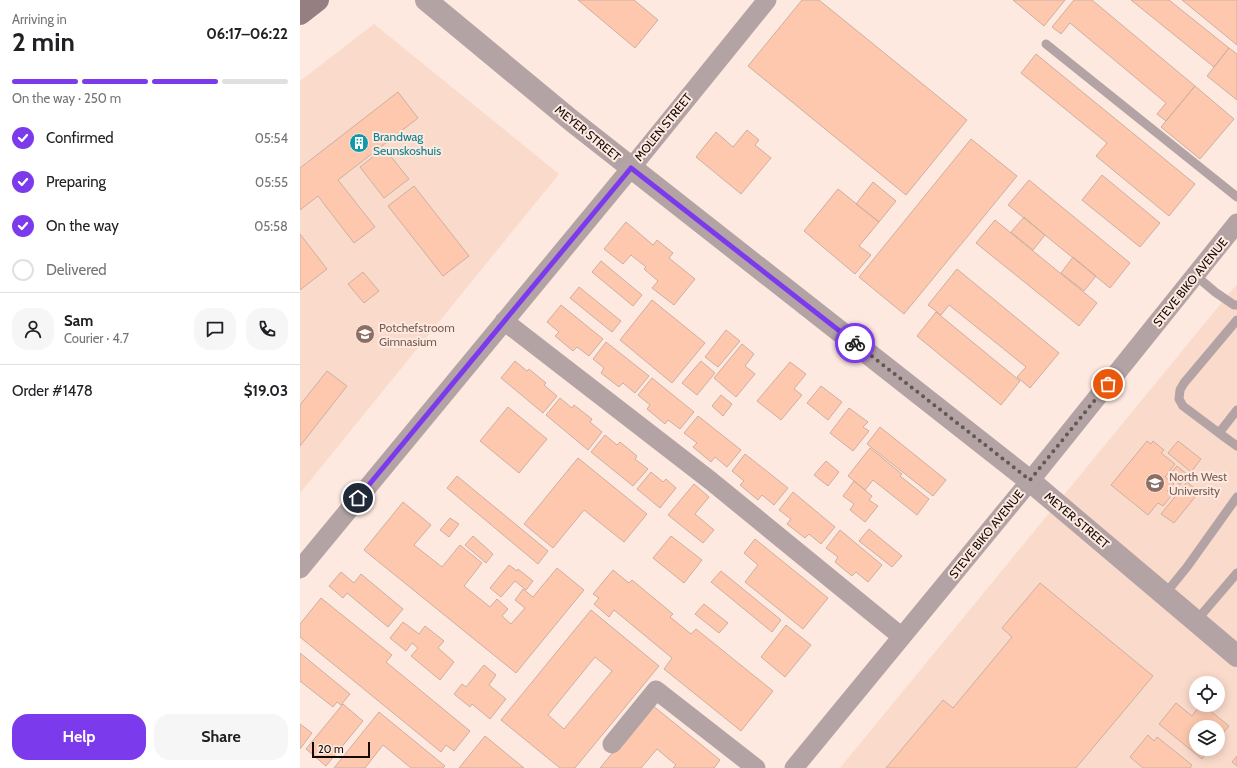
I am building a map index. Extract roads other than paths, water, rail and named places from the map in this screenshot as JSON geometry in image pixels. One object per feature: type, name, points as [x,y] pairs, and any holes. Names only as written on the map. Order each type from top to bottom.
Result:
[{"type":"main road","points":[[300,14],[318,0]]},
{"type":"street","name":"MEYER STREET","points":[[426,0],[631,168],[1030,480],[1237,656]]},
{"type":"street","name":"MOLEN STREET","points":[[300,569],[631,168],[767,0]]},
{"type":"street","name":"STEVE BIKO AVENUE","points":[[794,768],[1030,480],[1237,223]]},
{"type":"street","points":[[504,321],[711,482],[902,637]]},
{"type":"street","points":[[612,744],[656,690],[756,768]]},
{"type":"lane","points":[[1046,44],[1237,197]]},
{"type":"lane","points":[[1196,275],[1215,292],[1234,305],[1237,305]]},
{"type":"lane","points":[[1237,320],[1184,383],[1180,390],[1179,399],[1183,406],[1237,446]]},
{"type":"lane","points":[[1219,433],[1237,410]]},
{"type":"lane","points":[[1165,594],[1187,567],[1237,497]]},
{"type":"lane","points":[[1196,621],[1237,573]]},
{"type":"place","name":"Brandwag Seunskoshuis","points":[[359,143]]},
{"type":"place","name":"Potchefstroom Gimnasium","points":[[365,334]]},
{"type":"place","name":"North West University","points":[[1155,483]]}]
